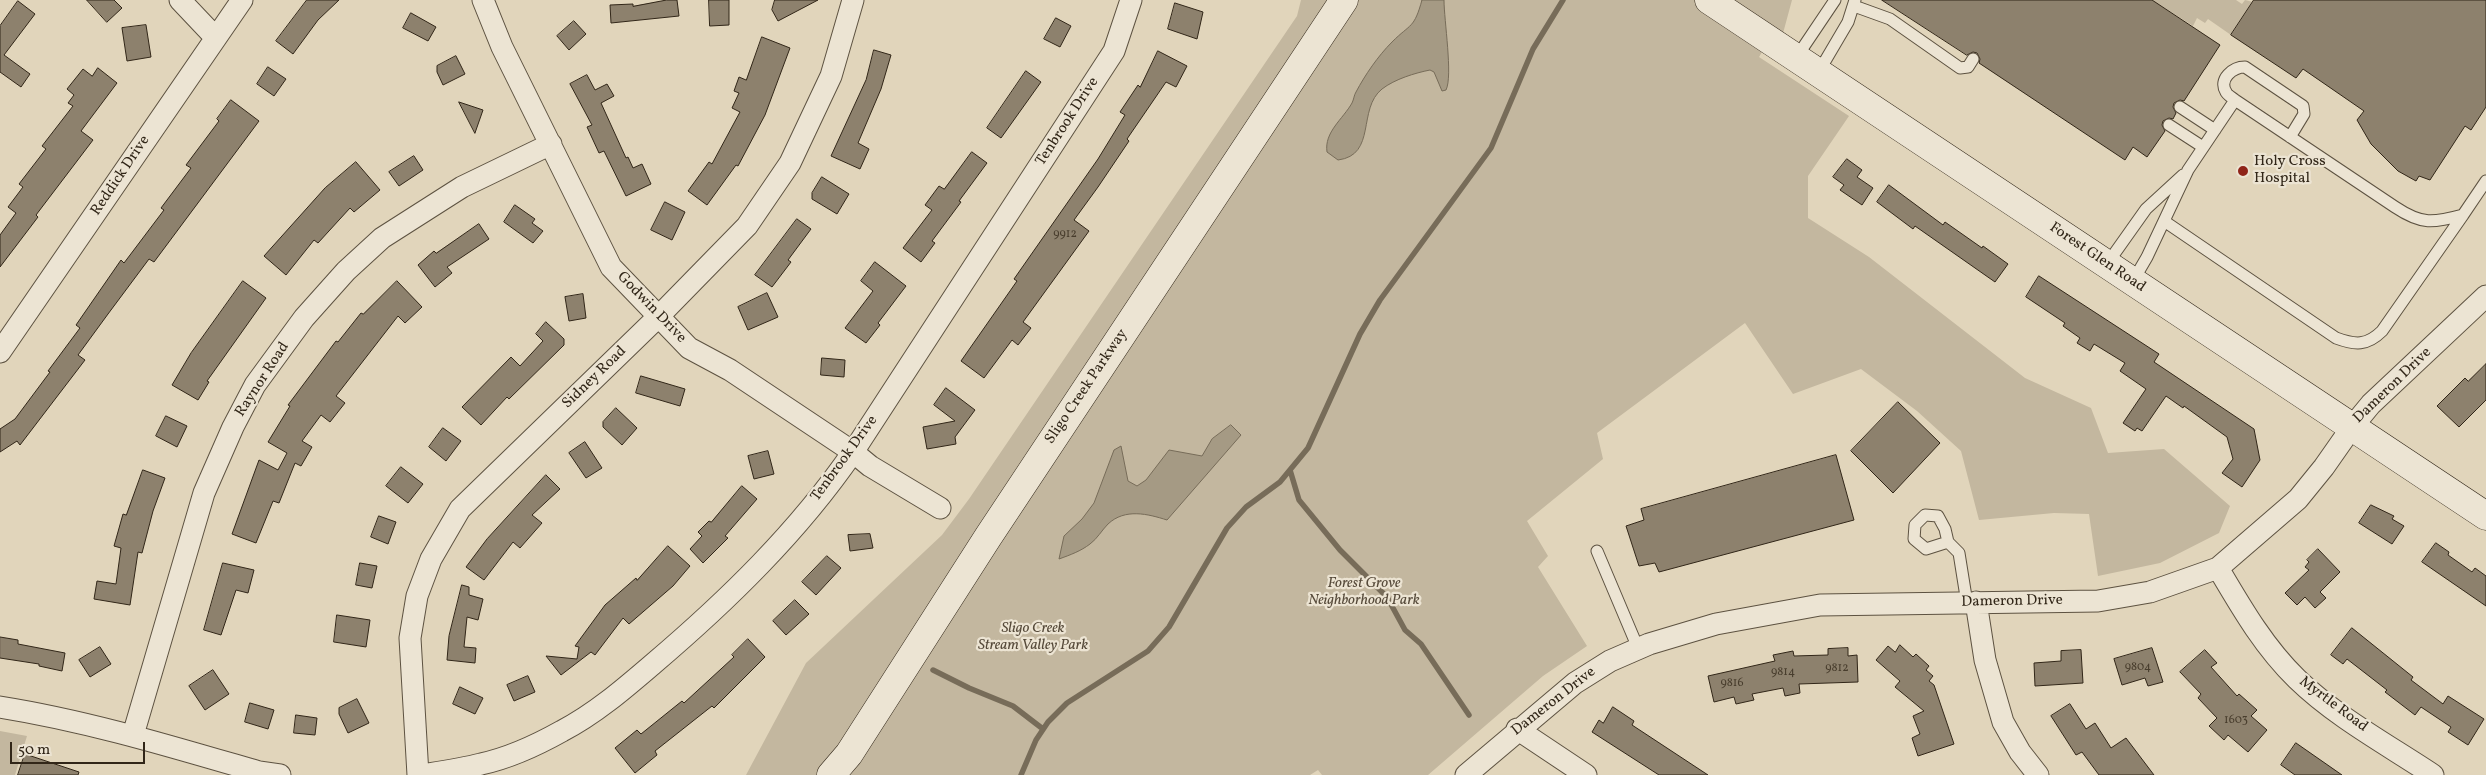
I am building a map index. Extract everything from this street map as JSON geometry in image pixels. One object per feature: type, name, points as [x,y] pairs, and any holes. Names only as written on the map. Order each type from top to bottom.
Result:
[{"type":"street","points":[[180,0],[215,37]]},
{"type":"street","name":"Reddick Drive","points":[[0,352],[242,0]]},
{"type":"street","name":"Godwin Drive","points":[[483,0],[502,47],[611,267],[689,348],[730,370],[853,452],[870,466],[940,508]]},
{"type":"street","name":"Sidney Road","points":[[418,775],[410,638],[417,596],[431,559],[460,509],[658,317],[746,226],[790,163],[831,76],[853,0]]},
{"type":"street","name":"Tenbrook Drive","points":[[422,775],[482,764],[525,749],[564,731],[614,697],[688,634],[771,554],[833,481],[853,452],[1114,51],[1131,0]]},
{"type":"street","name":"Sligo Creek Parkway","points":[[831,775],[849,754],[993,529],[1344,0]]},
{"type":"street","name":"Forest Glen Road","points":[[1709,0],[1807,66],[1896,122],[2486,516]]},
{"type":"street","name":"Raynor Road","points":[[133,735],[204,493],[233,427],[255,385],[304,318],[346,271],[382,238],[462,187],[551,144]]},
{"type":"street","name":"Dameron Drive","points":[[1466,775],[1517,729],[1575,682],[1610,661],[1638,648],[1716,624],[1820,605],[2098,601],[2150,592],[2218,568],[2298,499],[2324,467],[2352,426],[2371,404],[2486,296]]},
{"type":"street","name":"Myrtle Road","points":[[2218,568],[2251,624],[2296,678],[2324,703],[2433,775]]},
{"type":"street","points":[[1972,602],[1985,660],[2003,722],[2020,752],[2038,775]]},
{"type":"street","points":[[0,707],[68,719],[133,735],[259,772],[280,775]]},
{"type":"street","points":[[1517,729],[1586,775]]},
{"type":"lane","points":[[1807,66],[1835,0]]},
{"type":"lane","points":[[1807,66],[1832,52],[1855,3],[1890,19],[1960,68],[1968,67],[1973,59]]},
{"type":"lane","points":[[2290,137],[2304,114],[2303,106],[2245,67],[2237,67],[2228,73],[2224,82],[2226,92],[2235,100],[2290,137],[2395,207],[2420,221],[2442,221],[2463,216]]},
{"type":"lane","points":[[2133,281],[2188,170],[2235,100]]},
{"type":"lane","points":[[2180,107],[2215,130]]},
{"type":"lane","points":[[2169,124],[2203,147]]},
{"type":"lane","points":[[2107,264],[2146,209],[2188,170]]},
{"type":"lane","points":[[2164,221],[2336,338],[2362,344],[2373,340],[2382,331],[2486,181]]},
{"type":"lane","points":[[1948,542],[1959,553],[1972,602]]},
{"type":"lane","points":[[1597,551],[1638,648]]},
{"type":"green space","points":[[1301,0],[1792,0],[1782,37],[1774,32],[1759,57],[1849,116],[1808,176],[1808,218],[1869,257],[2025,378],[2091,408],[2108,453],[2164,449],[2230,506],[2219,533],[2160,563],[2098,576],[2089,514],[2054,513],[1979,520],[1961,451],[1917,411],[1861,369],[1793,394],[1745,323],[1597,433],[1603,459],[1527,521],[1548,556],[1538,567],[1587,646],[1543,676],[1428,775],[1322,775],[1318,770],[1310,775],[746,775],[806,663],[942,535],[969,499],[1297,16]]},
{"type":"green space","points":[[2152,0],[2236,0],[2242,4],[2245,0],[2253,2],[2231,35],[2208,19],[2205,23],[2197,18],[2193,26]]},
{"type":"green space","points":[[0,731],[27,736],[15,775],[0,775]]},
{"type":"shaded area","points":[[1422,0],[1444,0],[1449,73],[1446,90],[1442,91],[1434,72],[1430,70],[1405,77],[1387,85],[1375,98],[1370,108],[1358,150],[1350,156],[1338,160],[1327,152],[1328,138],[1331,132],[1352,103],[1355,93],[1377,59],[1414,21]]},
{"type":"shaded area","points":[[1231,425],[1241,435],[1167,520],[1144,514],[1122,516],[1108,524],[1095,540],[1087,546],[1059,559],[1064,536],[1082,519],[1094,503],[1114,450],[1121,446],[1128,481],[1137,486],[1146,480],[1169,450],[1202,456],[1212,439]]},
{"type":"building","points":[[87,0],[114,0],[122,8],[107,22]]},
{"type":"building","points":[[307,0],[339,0],[318,20],[293,54],[276,41]]},
{"type":"building","points":[[677,0],[679,16],[611,23],[610,5],[633,4],[633,6]]},
{"type":"building","points":[[709,0],[729,0],[729,25],[710,26]]},
{"type":"building","points":[[775,0],[818,0],[778,21],[772,10]]},
{"type":"building","points":[[1882,0],[2152,0],[2220,45],[2184,101],[2180,100],[2174,103],[2173,107],[2176,113],[2173,119],[2169,118],[2163,121],[2162,125],[2165,131],[2147,157],[2133,147],[2125,160],[1979,63],[1980,59],[1977,53],[1973,52],[1967,55]]},
{"type":"building","points":[[2254,0],[2486,0],[2486,107],[2471,130],[2465,126],[2430,180],[2419,176],[2416,181],[2398,171],[2371,144],[2357,120],[2364,111],[2303,69],[2296,78],[2231,35]]},
{"type":"building","points":[[18,1],[35,14],[4,55],[30,74],[21,87],[0,72],[0,26]]},
{"type":"building","points":[[1175,3],[1203,12],[1197,39],[1168,29]]},
{"type":"building","points":[[411,13],[436,27],[428,41],[403,28]]},
{"type":"building","points":[[1056,18],[1071,26],[1060,47],[1044,39]]},
{"type":"building","points":[[574,21],[586,34],[569,50],[557,36]]},
{"type":"building","points":[[146,25],[151,57],[127,61],[122,28]]},
{"type":"building","points":[[762,37],[790,48],[765,115],[738,166],[736,165],[707,205],[688,191],[709,162],[712,164],[740,112],[732,108],[739,93],[734,91],[739,77],[746,80]]},
{"type":"building","points":[[874,50],[891,55],[881,89],[858,143],[869,149],[860,169],[831,156],[866,80]]},
{"type":"building","points":[[1158,51],[1187,66],[1176,87],[1166,82],[1127,139],[1129,141],[1074,220],[1089,231],[1023,322],[1031,328],[1018,345],[1012,340],[984,378],[961,361],[1017,281],[1014,279],[1098,159],[1125,115],[1120,112],[1138,85],[1140,87]]},
{"type":"building","points":[[456,56],[465,74],[443,85],[437,72],[437,66]]},
{"type":"building","points":[[268,67],[286,79],[274,96],[257,84]]},
{"type":"building","points":[[98,68],[117,83],[81,131],[93,140],[36,215],[38,217],[0,267],[0,235],[16,213],[8,207],[23,187],[19,184],[46,149],[42,146],[73,106],[68,103],[74,95],[67,89],[83,69],[92,76]]},
{"type":"building","points":[[1026,71],[1041,82],[1001,138],[987,128]]},
{"type":"building","points":[[587,75],[595,90],[607,84],[614,96],[601,103],[626,158],[628,157],[633,168],[642,164],[651,184],[626,196],[604,151],[599,153],[587,127],[592,125],[570,84]]},
{"type":"building","points":[[231,100],[259,121],[154,262],[149,259],[108,314],[78,355],[85,360],[20,445],[17,441],[0,452],[0,429],[15,419],[80,328],[76,325],[121,260],[124,263],[164,210],[161,208],[191,168],[186,165],[219,121],[217,119]]},
{"type":"building","points":[[459,102],[483,110],[475,133]]},
{"type":"building","points":[[972,152],[987,163],[932,241],[935,243],[921,262],[903,248],[932,210],[925,205],[939,186],[944,189]]},
{"type":"building","points":[[414,156],[423,170],[399,186],[389,172]]},
{"type":"building","points":[[1847,159],[1862,170],[1857,177],[1873,188],[1862,205],[1840,190],[1844,185],[1833,177]]},
{"type":"building","points":[[356,162],[380,190],[354,212],[350,208],[318,243],[314,240],[286,275],[264,256],[325,188]]},
{"type":"building","points":[[822,177],[849,194],[837,214],[812,199],[812,193]]},
{"type":"building","points":[[1889,185],[1943,225],[1945,222],[2008,264],[1995,282],[1915,226],[1913,229],[1877,202]]},
{"type":"building","points":[[665,202],[685,212],[672,240],[651,230]]},
{"type":"building","points":[[515,205],[535,219],[532,223],[543,231],[533,243],[504,222]]},
{"type":"building","points":[[797,219],[811,229],[788,260],[791,262],[772,287],[755,275]]},
{"type":"building","points":[[479,224],[489,239],[447,267],[452,273],[435,287],[418,265],[434,251],[436,253]]},
{"type":"building","points":[[875,262],[906,286],[878,323],[880,325],[866,343],[845,328],[873,291],[861,281]]},
{"type":"building","points":[[2039,276],[2159,354],[2154,362],[2254,429],[2260,460],[2242,487],[2222,473],[2233,459],[2227,437],[2184,406],[2183,408],[2166,396],[2142,431],[2137,428],[2135,431],[2123,423],[2146,389],[2120,371],[2125,363],[2094,344],[2090,351],[2077,343],[2080,338],[2063,326],[2065,323],[2026,297]]},
{"type":"building","points":[[243,281],[266,298],[207,381],[209,382],[198,400],[172,385],[191,353]]},
{"type":"building","points":[[397,281],[422,307],[405,323],[398,316],[336,396],[345,403],[330,422],[321,415],[302,441],[312,447],[301,466],[295,463],[279,503],[273,501],[256,543],[232,534],[259,460],[278,470],[287,453],[268,442],[290,406],[288,405],[336,341],[338,342],[361,313],[363,314]]},
{"type":"building","points":[[767,293],[778,317],[748,330],[738,307]]},
{"type":"building","points":[[583,294],[586,318],[569,321],[565,297]]},
{"type":"building","points":[[546,322],[564,339],[564,345],[509,399],[507,397],[481,425],[462,407],[511,357],[520,366],[543,341],[536,334]]},
{"type":"building","points":[[822,358],[845,360],[844,377],[821,375]]},
{"type":"building","points":[[2486,364],[2486,400],[2459,427],[2437,406],[2465,378],[2468,381]]},
{"type":"building","points":[[641,376],[685,389],[680,406],[636,393]]},
{"type":"building","points":[[946,388],[975,410],[955,437],[956,444],[927,449],[923,427],[955,421],[934,405]]},
{"type":"building","points":[[1898,402],[1940,443],[1893,493],[1851,451]]},
{"type":"building","points":[[616,408],[637,428],[622,445],[603,427],[603,422]]},
{"type":"building","points":[[166,416],[187,426],[177,447],[156,436]]},
{"type":"building","points":[[443,428],[461,441],[446,461],[429,447]]},
{"type":"building","points":[[585,442],[602,468],[586,478],[569,453]]},
{"type":"building","points":[[768,451],[774,474],[754,479],[748,456]]},
{"type":"building","points":[[1836,455],[1854,520],[1659,572],[1655,563],[1639,566],[1626,526],[1644,520],[1641,509]]},
{"type":"building","points":[[401,467],[423,484],[408,503],[386,486]]},
{"type":"building","points":[[143,470],[165,478],[153,511],[142,553],[138,552],[130,605],[94,599],[97,581],[116,584],[121,548],[114,546],[123,514],[126,515]]},
{"type":"building","points":[[546,475],[560,489],[532,515],[542,523],[520,548],[513,542],[484,580],[466,567],[487,539]]},
{"type":"building","points":[[742,486],[757,499],[725,536],[728,538],[703,563],[690,549],[702,536],[698,532],[709,521],[711,522]]},
{"type":"building","points":[[2371,505],[2394,516],[2392,519],[2404,526],[2392,544],[2359,523]]},
{"type":"building","points":[[379,516],[396,522],[388,544],[371,537]]},
{"type":"building","points":[[870,534],[873,548],[850,551],[848,535]]},
{"type":"building","points":[[2436,543],[2449,552],[2448,555],[2472,572],[2475,568],[2486,576],[2486,606],[2422,562]]},
{"type":"building","points":[[668,546],[690,566],[673,586],[629,624],[623,618],[595,655],[591,652],[561,675],[546,656],[577,659],[579,647],[575,646],[605,605],[636,578],[637,580]]},
{"type":"building","points":[[2318,549],[2340,572],[2320,592],[2326,598],[2315,608],[2305,597],[2297,605],[2285,593],[2309,570],[2305,567],[2309,562],[2307,560]]},
{"type":"building","points":[[827,556],[841,568],[816,595],[802,582]]},
{"type":"building","points":[[223,563],[254,570],[248,593],[236,590],[221,635],[204,630]]},
{"type":"building","points":[[360,563],[377,566],[372,588],[356,585]]},
{"type":"building","points":[[462,585],[469,587],[469,595],[483,599],[478,620],[467,617],[464,647],[476,648],[475,663],[447,660],[449,636]]},
{"type":"building","points":[[795,600],[809,614],[786,635],[773,621]]},
{"type":"building","points":[[337,615],[370,620],[366,647],[334,642]]},
{"type":"building","points":[[2352,628],[2413,677],[2411,680],[2443,704],[2448,696],[2484,719],[2468,745],[2448,732],[2451,727],[2421,707],[2415,715],[2347,659],[2343,664],[2331,655]]},
{"type":"building","points":[[0,637],[18,640],[18,644],[65,653],[62,671],[39,666],[39,664],[0,658]]},
{"type":"building","points":[[748,639],[765,657],[714,708],[712,706],[655,751],[657,755],[635,773],[615,748],[637,730],[641,734],[682,701],[684,703],[734,657],[732,655]]},
{"type":"building","points":[[1900,645],[1913,657],[1916,654],[1929,666],[1926,670],[1933,676],[1929,681],[1934,685],[1954,744],[1918,756],[1912,738],[1920,734],[1913,716],[1924,711],[1895,687],[1900,681],[1876,660],[1888,646],[1895,652]]},
{"type":"building","points":[[100,647],[111,664],[90,677],[79,660]]},
{"type":"building","points":[[1848,648],[1848,656],[1857,655],[1858,682],[1799,684],[1800,693],[1785,696],[1783,688],[1752,694],[1754,700],[1736,704],[1734,697],[1714,702],[1708,676],[1775,661],[1773,655],[1793,651],[1794,656],[1828,655],[1828,649]]},
{"type":"building","points":[[2152,648],[2163,682],[2148,686],[2145,678],[2122,685],[2114,659]]},
{"type":"building","points":[[2081,650],[2083,683],[2035,686],[2034,663],[2061,661],[2061,651]]},
{"type":"building","points":[[2205,650],[2217,663],[2211,667],[2237,696],[2239,694],[2257,710],[2251,716],[2267,730],[2248,752],[2228,735],[2224,740],[2209,726],[2217,718],[2198,698],[2201,694],[2180,672]]},
{"type":"building","points":[[213,670],[229,694],[205,710],[189,686]]},
{"type":"building","points":[[528,676],[535,692],[514,701],[507,685]]},
{"type":"building","points":[[460,687],[483,698],[475,714],[453,704]]},
{"type":"building","points":[[357,699],[369,723],[348,733],[339,714],[339,708]]},
{"type":"building","points":[[250,703],[274,710],[268,729],[245,722]]},
{"type":"building","points":[[2070,704],[2086,729],[2095,723],[2111,748],[2126,738],[2154,775],[2099,775],[2082,752],[2076,755],[2051,716]]},
{"type":"building","points":[[1613,707],[1634,721],[1632,725],[1708,775],[1659,775],[1592,732],[1599,720],[1603,723]]},
{"type":"building","points":[[296,715],[317,718],[315,735],[294,733]]},
{"type":"building","points":[[2296,743],[2342,775],[2295,775],[2281,765]]},
{"type":"building","points":[[25,754],[79,772],[78,775],[18,775]]},
{"type":"waterway","points":[[1021,775],[1036,740],[1048,722],[1067,703],[1148,651],[1169,627],[1227,528],[1246,507],[1280,482],[1308,448],[1360,334],[1380,300],[1491,148],[1533,49],[1563,0]]},
{"type":"waterway","points":[[1290,470],[1299,500],[1340,550],[1387,597],[1405,630],[1421,644],[1469,715]]},
{"type":"waterway","points":[[933,670],[969,688],[1013,706],[1043,729]]},
{"type":"place","name":"Holy Cross Hospital","points":[[2243,171]]},
{"type":"park label","name":"Forest Grove Neighborhood Park","points":[[1364,592]]},
{"type":"park label","name":"Sligo Creek Stream Valley Park","points":[[1033,638]]}]
